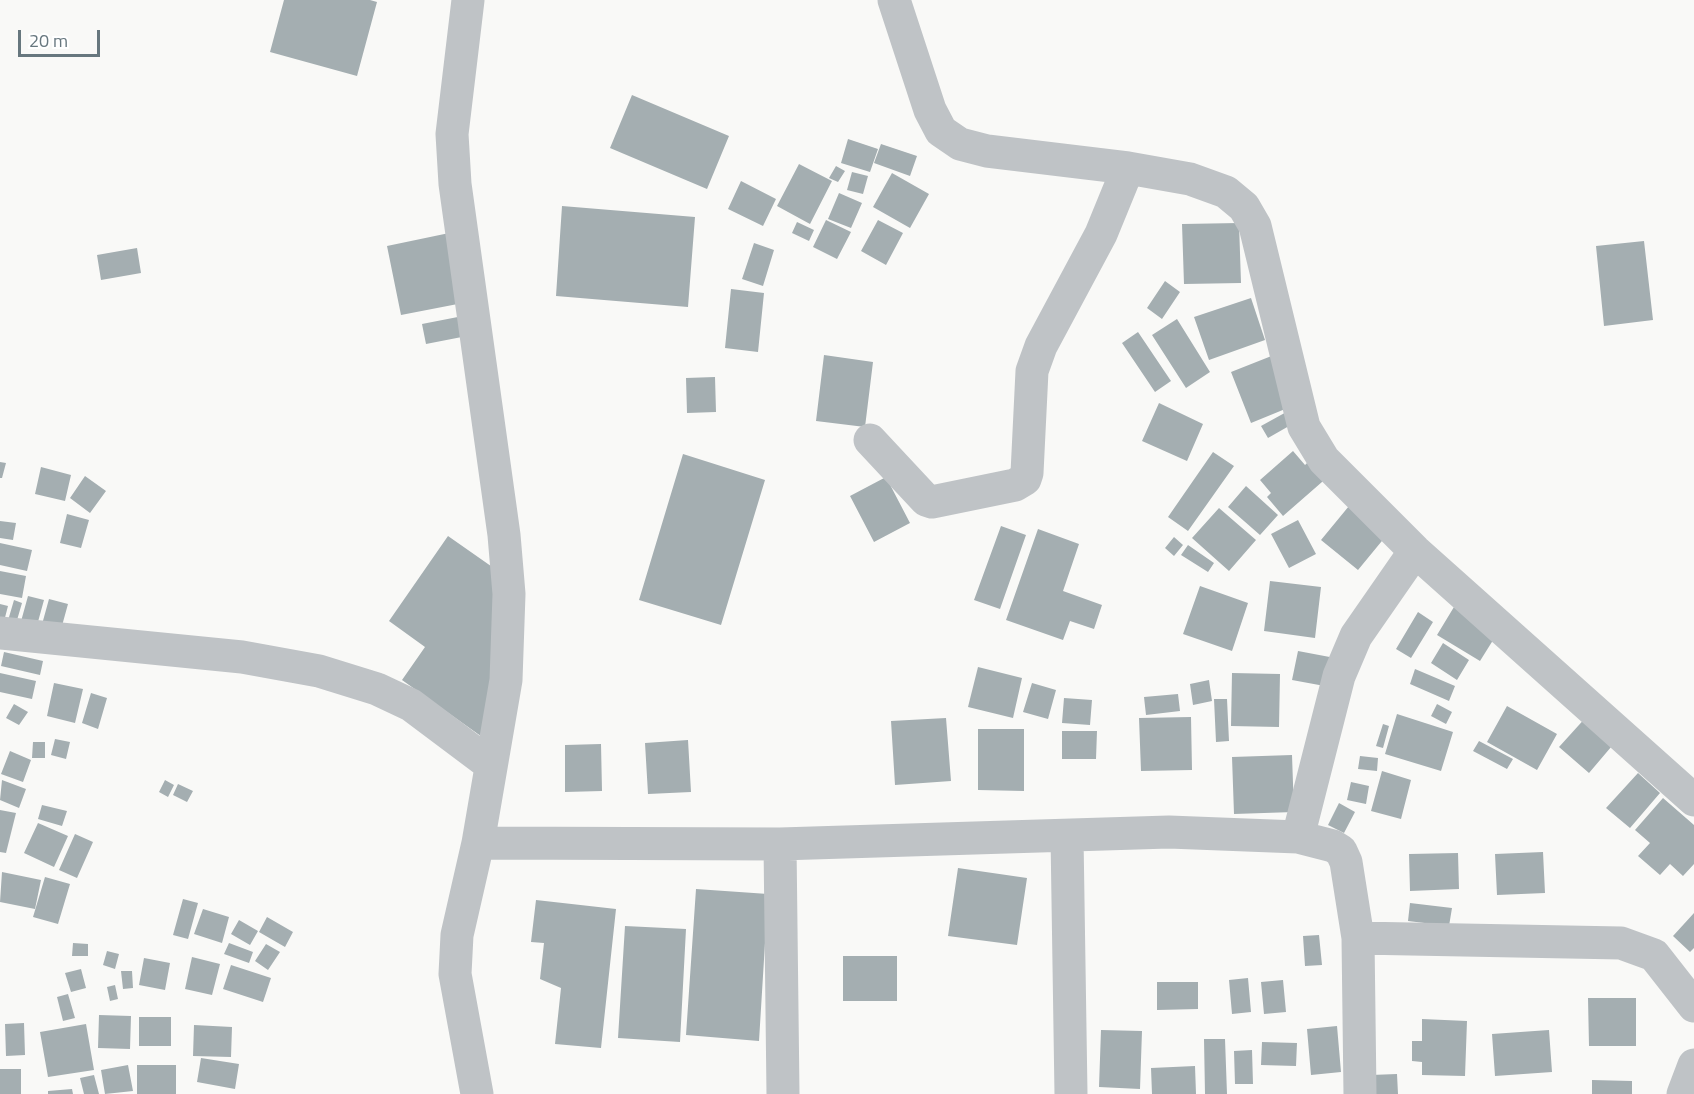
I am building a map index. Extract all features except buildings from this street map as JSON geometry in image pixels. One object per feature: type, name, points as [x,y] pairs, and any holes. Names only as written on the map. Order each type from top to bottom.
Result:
[{"type":"street","points":[[468,0],[452,134],[455,184],[504,535],[509,594],[506,680],[478,843],[457,935],[455,974],[477,1094]]},
{"type":"street","points":[[894,0],[930,110],[941,131],[960,144],[987,151],[1128,168],[1190,179],[1226,192],[1244,207],[1255,226],[1304,427],[1324,460],[1415,551],[1694,800]]},
{"type":"street","points":[[870,440],[926,500],[932,502],[1015,485],[1025,479],[1032,371],[1041,346],[1101,234],[1128,168]]},
{"type":"street","points":[[1298,837],[1339,676],[1356,636],[1415,551]]},
{"type":"street","points":[[0,633],[242,657],[319,671],[377,689],[411,705],[491,765]]},
{"type":"street","points":[[478,843],[780,844],[1169,832],[1298,837],[1333,846],[1341,851],[1346,862],[1358,938],[1360,1094]]},
{"type":"street","points":[[1067,836],[1071,1094]]},
{"type":"street","points":[[780,844],[783,1094]]},
{"type":"street","points":[[1358,938],[1621,943],[1654,955],[1694,1006]]},
{"type":"street","points":[[1683,1094],[1694,1065]]}]
